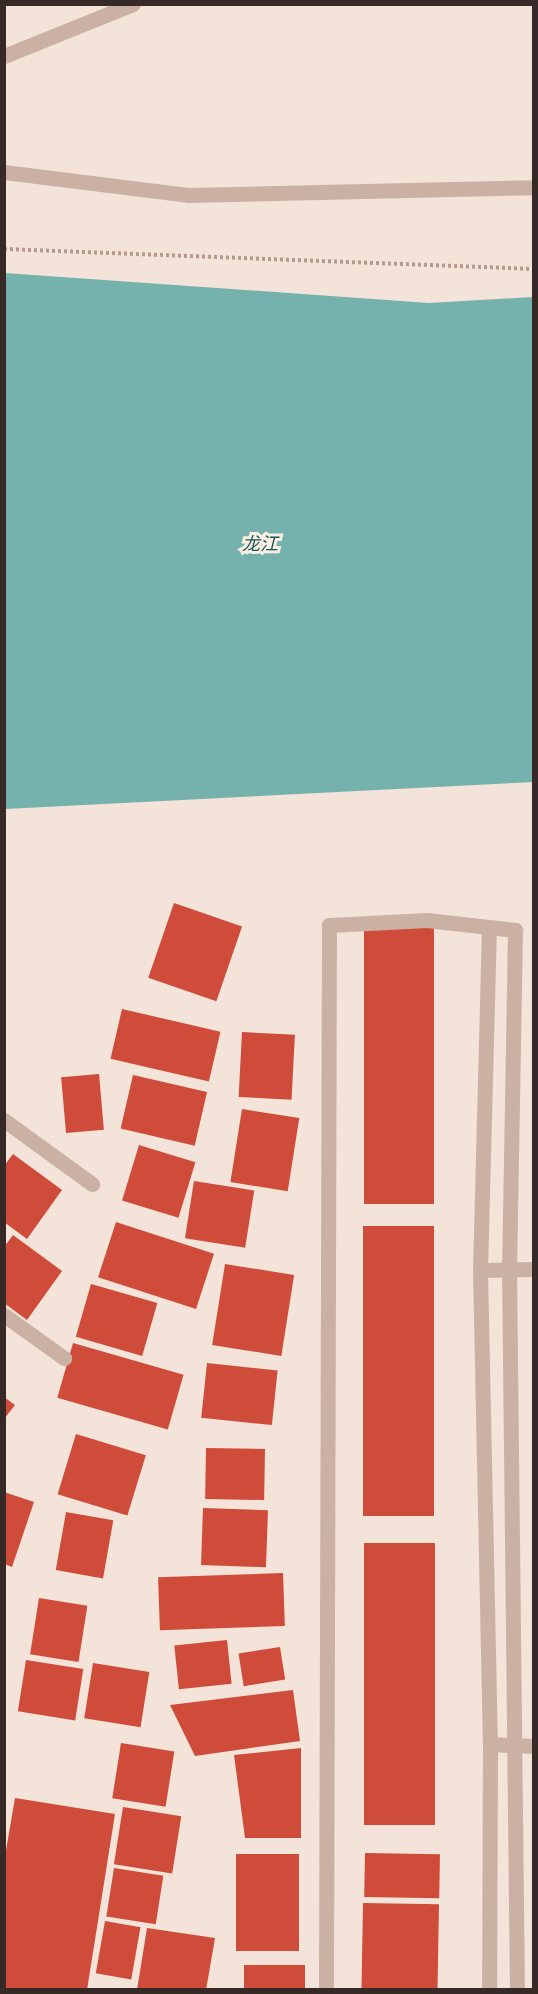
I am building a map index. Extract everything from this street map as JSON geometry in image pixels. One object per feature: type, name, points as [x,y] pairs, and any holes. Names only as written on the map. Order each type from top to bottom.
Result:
[{"type":"street","points":[[4,56],[133,4]]},
{"type":"street","points":[[4,172],[188,195],[534,187]]},
{"type":"street","points":[[326,1989],[329,925],[427,920],[515,930],[509,1268],[517,1989]]},
{"type":"street","points":[[489,927],[480,1270],[490,1744],[489,1989]]},
{"type":"street","points":[[4,1120],[93,1184]]},
{"type":"street","points":[[480,1270],[534,1269]]},
{"type":"street","points":[[4,1315],[64,1358]]},
{"type":"street","points":[[490,1744],[534,1746]]},
{"type":"path","points":[[4,249],[534,269]]},
{"type":"water","name":"龙江","points":[[5,273],[429,303],[533,297],[533,782],[5,809]]},
{"type":"building","points":[[174,903],[242,926],[216,1001],[148,978]]},
{"type":"building","points":[[364,928],[434,928],[434,1204],[364,1204]]},
{"type":"building","points":[[122,1009],[220,1032],[209,1081],[111,1059]]},
{"type":"building","points":[[242,1032],[295,1035],[292,1100],[239,1097]]},
{"type":"building","points":[[99,1074],[104,1130],[66,1133],[61,1077]]},
{"type":"building","points":[[133,1075],[207,1092],[195,1146],[121,1129]]},
{"type":"building","points":[[242,1109],[299,1118],[288,1191],[230,1182]]},
{"type":"building","points":[[139,1145],[195,1162],[178,1218],[122,1200]]},
{"type":"building","points":[[13,1154],[62,1190],[27,1239],[4,1222],[4,1166]]},
{"type":"building","points":[[194,1181],[254,1191],[245,1248],[185,1238]]},
{"type":"building","points":[[116,1222],[214,1254],[196,1309],[98,1277]]},
{"type":"building","points":[[363,1226],[434,1226],[434,1516],[363,1516]]},
{"type":"building","points":[[13,1235],[62,1271],[27,1320],[4,1303],[4,1247]]},
{"type":"building","points":[[225,1264],[294,1275],[281,1356],[212,1345]]},
{"type":"building","points":[[91,1284],[157,1303],[142,1356],[76,1337]]},
{"type":"building","points":[[73,1343],[184,1375],[168,1429],[57,1398]]},
{"type":"building","points":[[207,1363],[278,1370],[272,1425],[201,1418]]},
{"type":"building","points":[[4,1397],[15,1405],[4,1419]]},
{"type":"building","points":[[76,1434],[146,1455],[127,1516],[58,1494]]},
{"type":"building","points":[[206,1448],[265,1449],[264,1500],[205,1499]]},
{"type":"building","points":[[4,1492],[34,1502],[12,1567],[4,1564]]},
{"type":"building","points":[[203,1508],[268,1510],[266,1567],[201,1565]]},
{"type":"building","points":[[66,1512],[113,1520],[103,1578],[56,1570]]},
{"type":"building","points":[[364,1543],[435,1543],[435,1825],[364,1825]]},
{"type":"building","points":[[283,1573],[285,1626],[160,1630],[158,1577]]},
{"type":"building","points":[[39,1598],[87,1606],[78,1662],[30,1654]]},
{"type":"building","points":[[227,1640],[232,1684],[179,1689],[174,1646]]},
{"type":"building","points":[[280,1647],[285,1680],[244,1686],[239,1654]]},
{"type":"building","points":[[26,1660],[83,1669],[75,1720],[18,1711]]},
{"type":"building","points":[[93,1663],[149,1672],[141,1727],[84,1718]]},
{"type":"building","points":[[293,1690],[300,1741],[195,1756],[170,1705]]},
{"type":"building","points":[[121,1743],[174,1751],[166,1807],[112,1798]]},
{"type":"building","points":[[301,1748],[301,1838],[245,1838],[234,1755]]},
{"type":"building","points":[[15,1798],[115,1814],[87,1990],[4,1990],[4,1862]]},
{"type":"building","points":[[123,1807],[181,1816],[172,1874],[114,1864]]},
{"type":"building","points":[[365,1853],[440,1854],[439,1898],[364,1897]]},
{"type":"building","points":[[236,1854],[299,1854],[299,1951],[236,1951]]},
{"type":"building","points":[[114,1868],[163,1876],[156,1924],[106,1916]]},
{"type":"building","points":[[363,1903],[439,1904],[437,1990],[361,1990]]},
{"type":"building","points":[[105,1921],[140,1927],[131,1979],[96,1973]]},
{"type":"building","points":[[147,1928],[215,1938],[206,1990],[137,1990]]},
{"type":"building","points":[[244,1965],[305,1965],[305,1990],[244,1990]]}]
